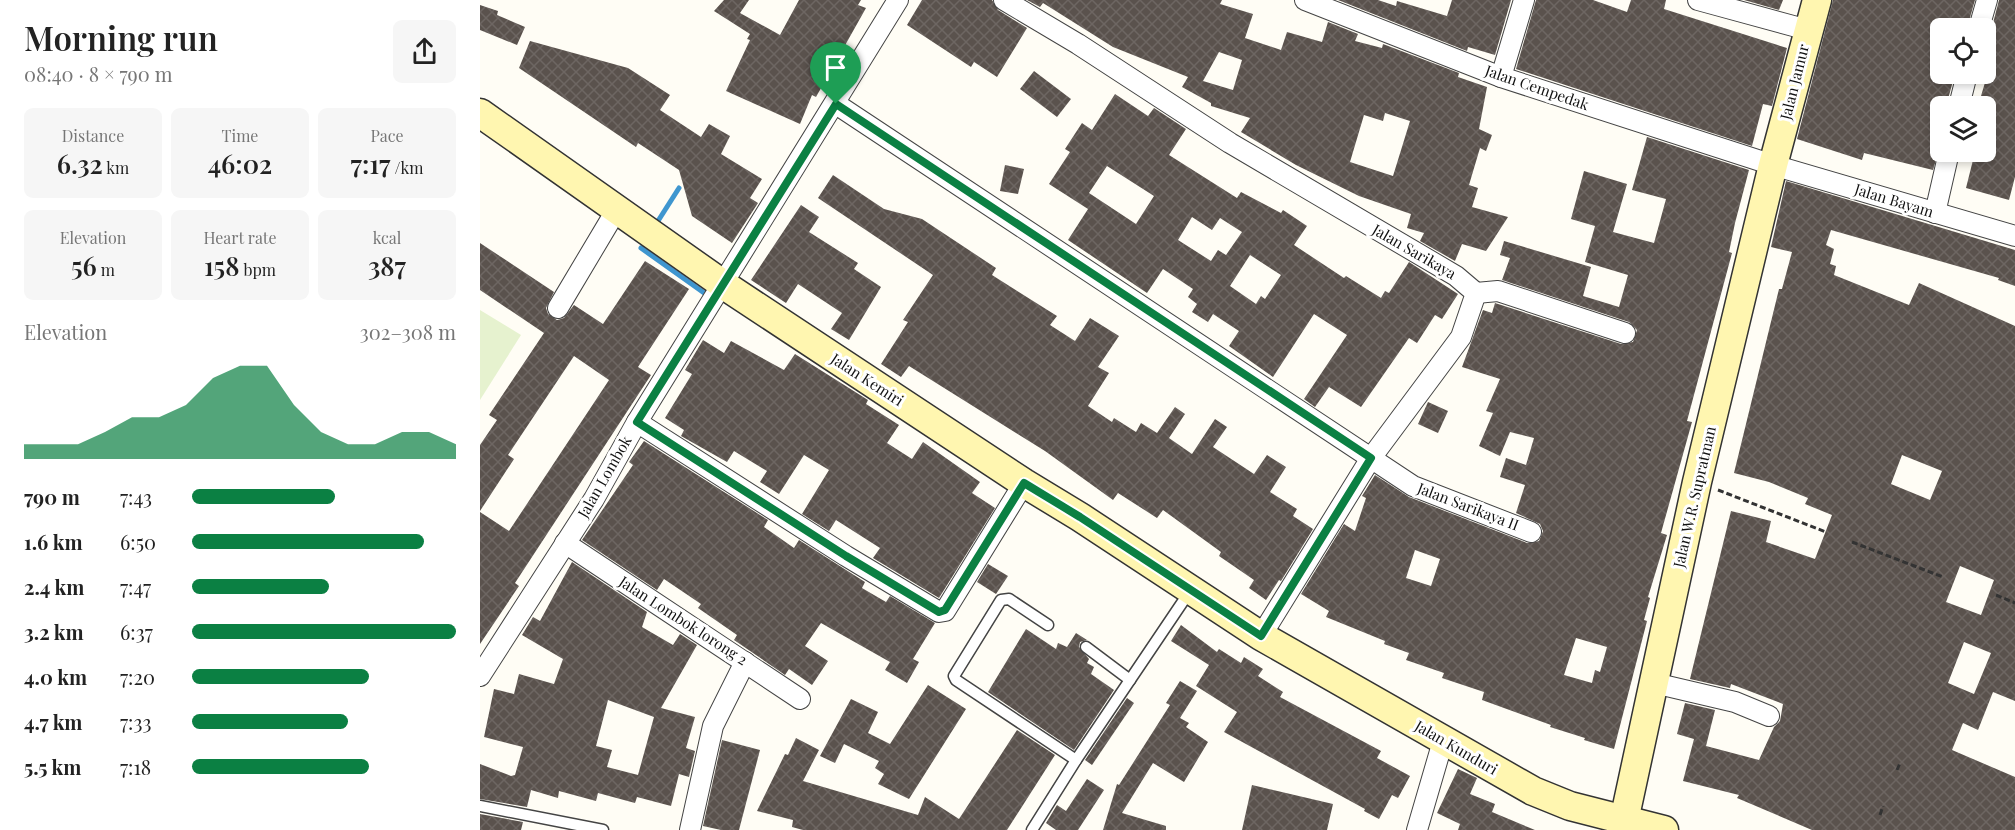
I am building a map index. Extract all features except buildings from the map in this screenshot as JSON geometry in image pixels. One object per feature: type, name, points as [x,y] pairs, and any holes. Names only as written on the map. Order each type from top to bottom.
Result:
[{"type":"street","name":"Jalan Lombok","points":[[480,676],[594,500],[637,422],[836,104],[898,0]]},
{"type":"street","name":"Jalan Sarikaya","points":[[1004,0],[1278,172],[1456,276],[1476,293]]},
{"type":"street","name":"Jalan Cempedak","points":[[1305,0],[1501,77],[1773,165]]},
{"type":"street","points":[[1501,77],[1524,0]]},
{"type":"street","points":[[1698,0],[1808,30]]},
{"type":"street","name":"Jalan Jamur","points":[[1773,165],[1817,0]]},
{"type":"street","points":[[1982,18],[1987,0]]},
{"type":"street","name":"Jalan Sarikaya II","points":[[836,104],[1413,486],[1531,532]]},
{"type":"street","name":"Jalan Kemiri","points":[[480,113],[724,285],[1261,636]]},
{"type":"street","points":[[1935,213],[1947,162]]},
{"type":"street","name":"Jalan Bayam","points":[[1773,165],[2015,236]]},
{"type":"street","name":"Jalan W.R. Supratman","points":[[1623,825],[1697,482],[1773,165]]},
{"type":"street","points":[[558,308],[617,209]]},
{"type":"street","points":[[1261,636],[1371,458],[1461,337],[1476,293],[1498,291],[1625,333]]},
{"type":"street","points":[[637,422],[846,556],[939,612],[945,610],[1024,483]]},
{"type":"street","name":"Jalan Lombok lorong 2","points":[[565,543],[800,699]]},
{"type":"street","name":"Jalan Kunduri","points":[[1261,636],[1533,791],[1623,825],[1664,830]]},
{"type":"street","points":[[690,830],[713,726],[746,662]]},
{"type":"street","points":[[1654,683],[1735,702],[1769,716]]},
{"type":"street","points":[[1418,830],[1443,741]]},
{"type":"lane","points":[[1032,830],[1076,760],[1191,591]]},
{"type":"lane","points":[[1048,624],[1009,599],[1000,600],[954,675],[956,680],[1076,760]]},
{"type":"lane","points":[[1086,647],[1130,680]]},
{"type":"lane","points":[[480,806],[603,830]]},
{"type":"path","points":[[1697,482],[1826,532]]},
{"type":"path","points":[[1852,542],[1943,577]]},
{"type":"path","points":[[1996,595],[2015,603]]},
{"type":"path","points":[[1898,770],[1900,763]]},
{"type":"path","points":[[1880,815],[1884,806]]},
{"type":"green space","points":[[480,310],[521,335],[480,400]]},
{"type":"waterway","points":[[658,221],[679,188]]},
{"type":"waterway","points":[[641,248],[707,295],[704,299]]},
{"type":"route","points":[[836,104],[1371,458],[1261,636],[1080,517],[1024,483],[945,610],[939,612],[896,588],[637,422],[836,104]]}]
